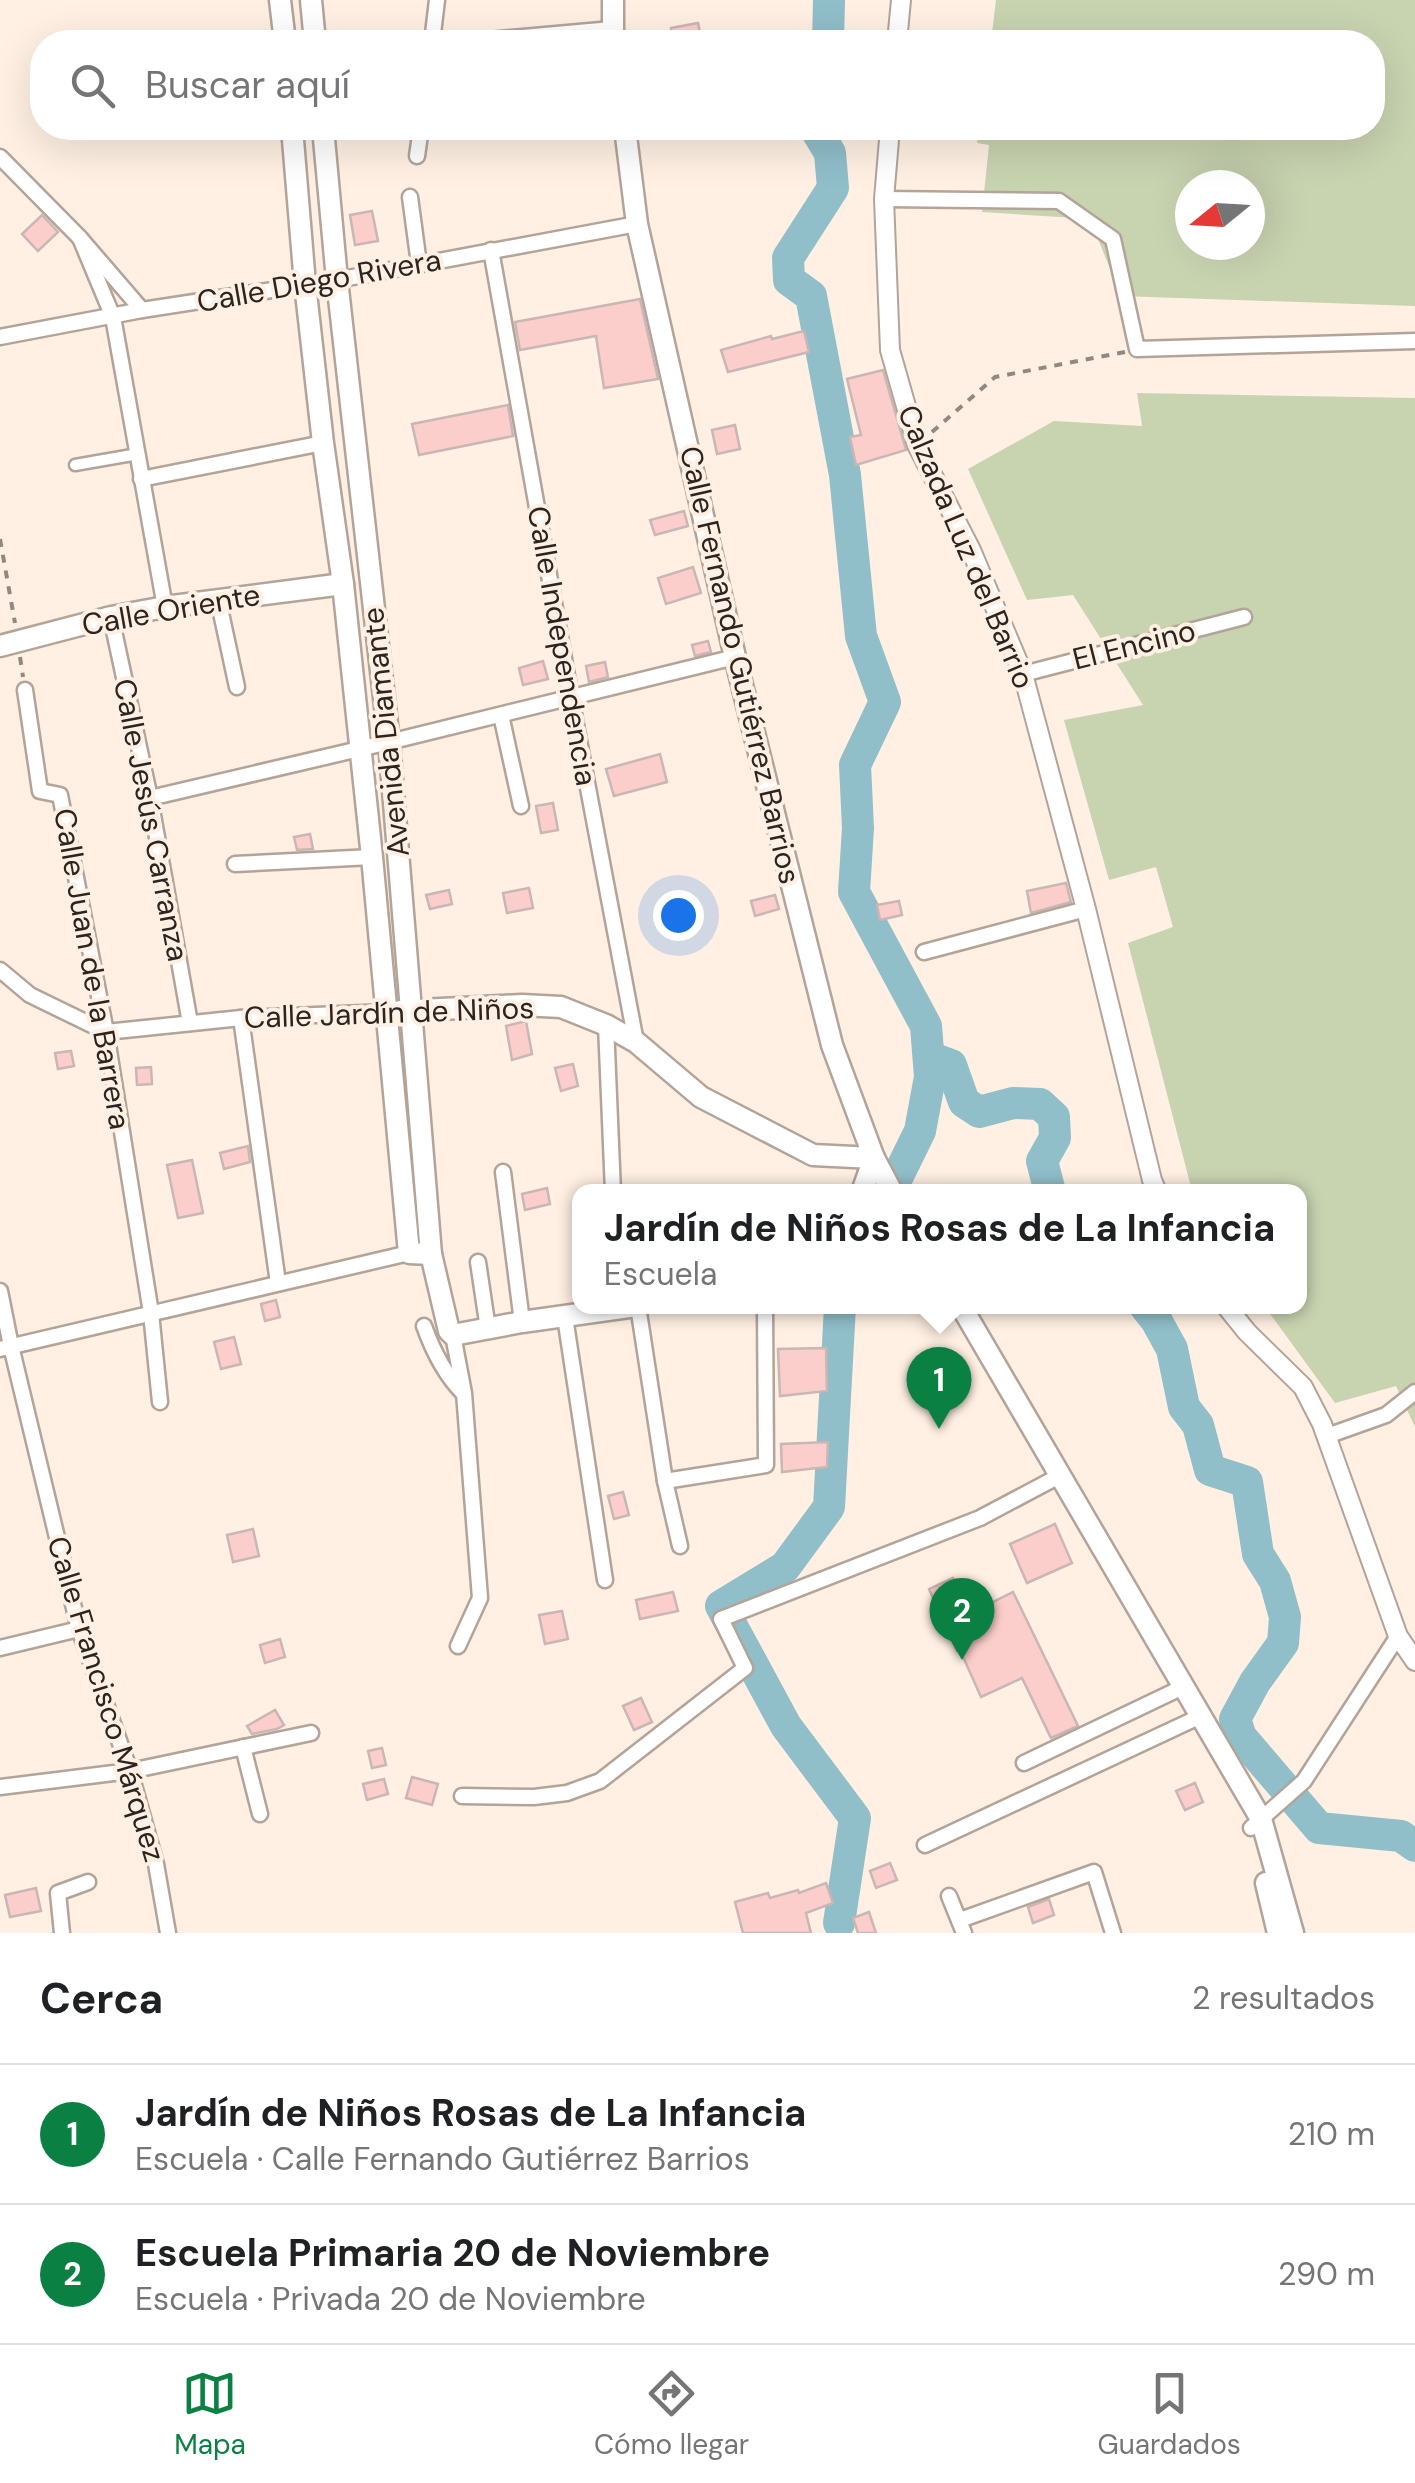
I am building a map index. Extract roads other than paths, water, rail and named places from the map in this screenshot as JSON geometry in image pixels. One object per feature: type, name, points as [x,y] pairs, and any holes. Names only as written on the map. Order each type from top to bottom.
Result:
[{"type":"main road","points":[[280,0],[284,30]]},
{"type":"main road","points":[[311,0],[314,30]]},
{"type":"main road","points":[[613,0],[613,30]]},
{"type":"main road","name":"Avenida Diamante","points":[[293,140],[305,284],[343,584],[388,1012],[420,1253],[453,1335]]},
{"type":"main road","name":"Avenida Diamante","points":[[324,140],[388,742],[411,1010],[420,1253]]},
{"type":"main road","name":"Calle Fernando Gutiérrez Barrios","points":[[626,140],[637,224],[735,657],[832,1045],[874,1158],[888,1184]]},
{"type":"main road","name":"Calle Oriente","points":[[9,644],[165,606],[343,584]]},
{"type":"main road","name":"Calle Jardín de Niños","points":[[388,1012],[522,1005],[561,1007],[636,1042],[700,1097],[813,1155],[874,1158]]},
{"type":"main road","points":[[865,1184],[874,1158]]},
{"type":"main road","points":[[453,1335],[589,1314]]},
{"type":"main road","points":[[966,1314],[1227,1762],[1256,1824],[1293,1933]]},
{"type":"main road","points":[[1256,1824],[1278,1933]]},
{"type":"street","points":[[434,30],[438,0]]},
{"type":"street","points":[[898,30],[901,0]]},
{"type":"street","points":[[417,156],[419,140]]},
{"type":"street","name":"Calzada Luz del Barrio","points":[[889,140],[884,199],[890,350],[917,444],[971,550],[1023,674],[1154,1184]]},
{"type":"street","points":[[0,156],[80,238],[142,310]]},
{"type":"street","points":[[410,197],[419,264]]},
{"type":"street","points":[[884,199],[1059,201],[1113,239],[1138,349],[1415,340]]},
{"type":"street","name":"Calle Diego Rivera","points":[[0,337],[637,224]]},
{"type":"street","points":[[80,238],[113,317],[165,606]]},
{"type":"street","name":"Calle Independencia","points":[[491,250],[636,1042]]},
{"type":"street","points":[[140,478],[324,443]]},
{"type":"street","points":[[75,465],[138,454]]},
{"type":"street","points":[[218,598],[237,687]]},
{"type":"street","name":"El Encino","points":[[1023,674],[1244,617]]},
{"type":"street","name":"Calle Jesús Carranza","points":[[111,618],[150,798],[190,1023]]},
{"type":"street","points":[[150,798],[735,657]]},
{"type":"street","name":"Calle Juan de la Barrera","points":[[25,690],[40,791],[60,795],[106,1032],[151,1313],[160,1402]]},
{"type":"street","points":[[501,715],[520,806]]},
{"type":"street","points":[[235,864],[372,858]]},
{"type":"street","points":[[924,952],[1086,908]]},
{"type":"street","points":[[0,970],[30,994],[106,1032]]},
{"type":"street","name":"Calle Jardín de Niños","points":[[106,1032],[241,1018],[388,1012]]},
{"type":"street","points":[[241,1018],[278,1283]]},
{"type":"street","points":[[606,1025],[613,1184]]},
{"type":"street","points":[[503,1172],[522,1322]]},
{"type":"street","points":[[5,1348],[420,1253]]},
{"type":"street","points":[[478,1262],[488,1328]]},
{"type":"street","name":"Calle Francisco Márquez","points":[[0,1291],[5,1348],[79,1629],[130,1771],[156,1864],[168,1933]]},
{"type":"street","points":[[638,1314],[664,1481],[680,1546]]},
{"type":"street","points":[[664,1481],[766,1465],[764,1314]]},
{"type":"street","points":[[1232,1314],[1303,1387],[1326,1436],[1398,1636],[1415,1659]]},
{"type":"street","points":[[565,1318],[605,1580]]},
{"type":"street","points":[[424,1326],[450,1381],[464,1393]]},
{"type":"street","points":[[453,1335],[464,1393],[480,1598],[458,1646]]},
{"type":"street","points":[[1326,1436],[1386,1416],[1415,1392]]},
{"type":"street","points":[[462,1796],[534,1798],[567,1793],[600,1781],[745,1668],[721,1619],[980,1518],[1061,1475]]},
{"type":"street","points":[[0,1648],[79,1629]]},
{"type":"street","points":[[1256,1824],[1304,1781],[1398,1636]]},
{"type":"street","points":[[1024,1763],[1183,1687]]},
{"type":"street","points":[[925,1845],[1201,1716]]},
{"type":"street","points":[[0,1788],[130,1771],[311,1733]]},
{"type":"street","points":[[243,1747],[260,1814]]},
{"type":"street","points":[[949,1896],[962,1926],[1094,1872],[1113,1933]]},
{"type":"street","points":[[62,1933],[58,1893],[88,1882]]},
{"type":"waterway","points":[[828,30],[829,0]]},
{"type":"waterway","points":[[822,140],[830,153],[833,188],[788,258],[789,280],[811,296],[845,475],[861,636],[885,702],[855,765],[858,828],[854,892],[926,1026],[930,1077],[920,1131],[894,1184]]},
{"type":"waterway","points":[[929,1057],[951,1065],[964,1102],[979,1112],[1013,1103],[1040,1104],[1054,1117],[1055,1138],[1042,1161],[1048,1184]]},
{"type":"waterway","points":[[839,1923],[855,1818],[786,1726],[721,1606],[785,1567],[829,1507],[840,1314]]},
{"type":"waterway","points":[[1151,1314],[1172,1349],[1184,1407],[1198,1425],[1210,1470],[1247,1482],[1258,1554],[1275,1581],[1285,1617],[1283,1643],[1235,1719],[1241,1737],[1319,1828],[1401,1836],[1415,1846]]},
{"type":"place","name":"Jardín de Niños Rosas de La Infancia","points":[[939,1429]]},
{"type":"place","name":"Escuela Primaria 20 de Noviembre","points":[[962,1660]]}]
